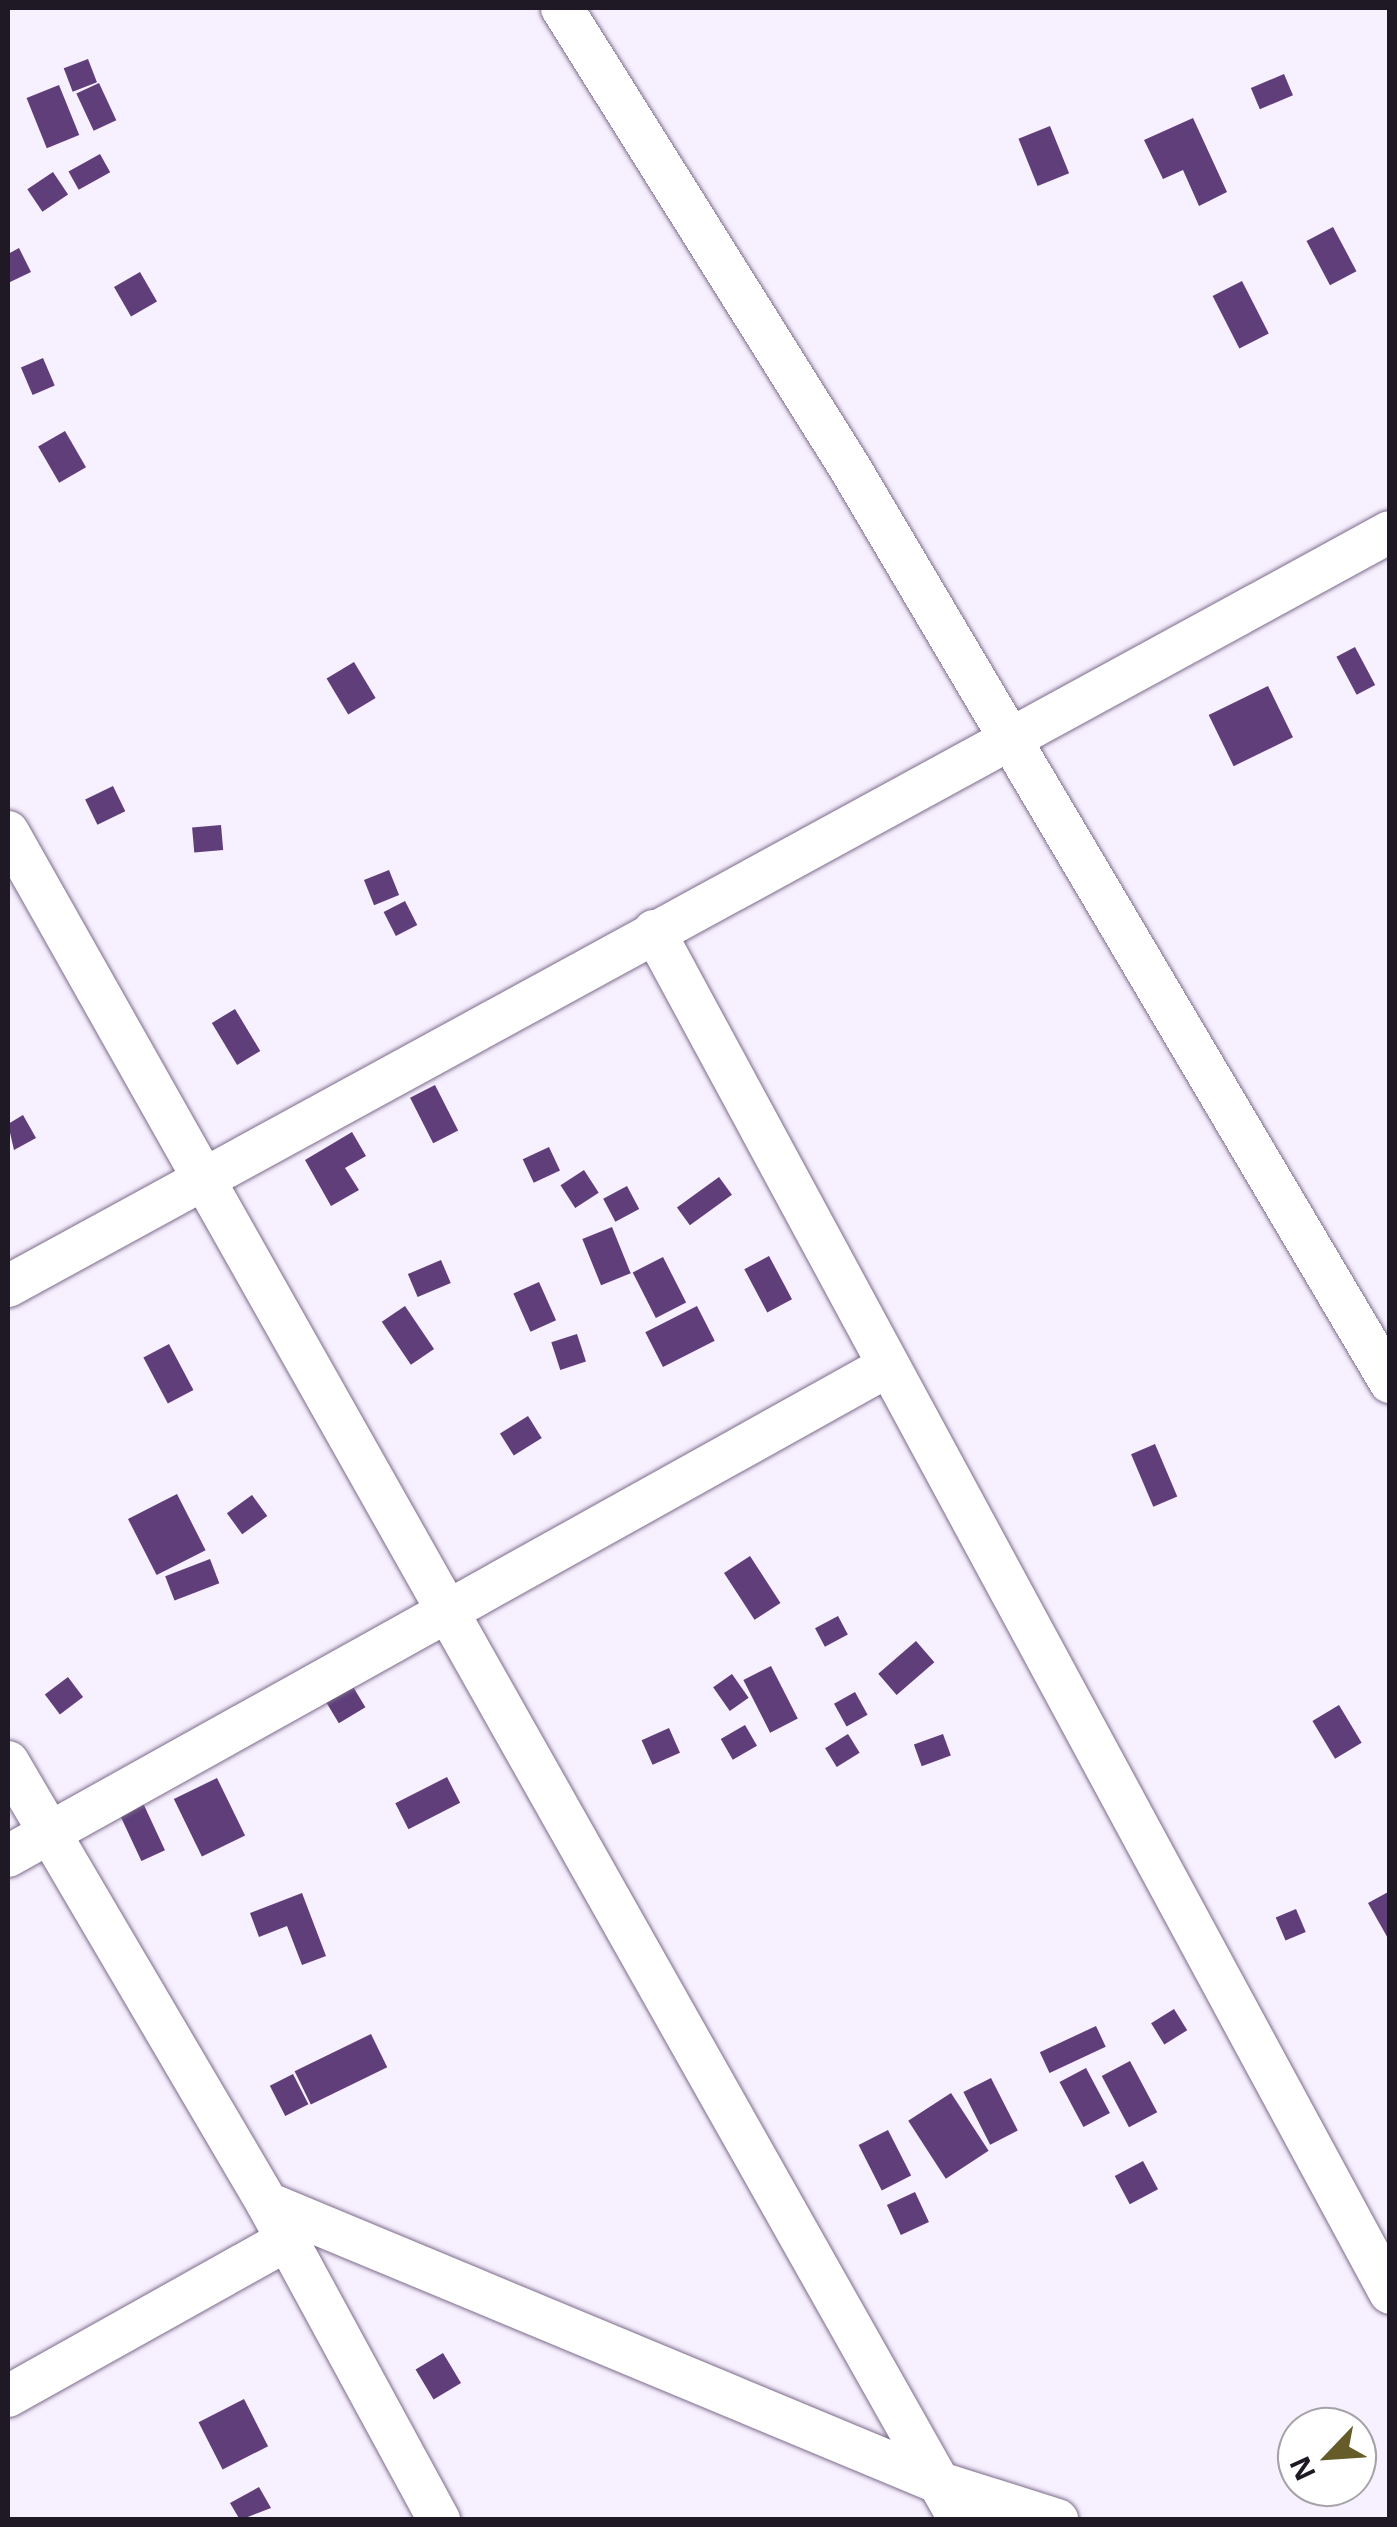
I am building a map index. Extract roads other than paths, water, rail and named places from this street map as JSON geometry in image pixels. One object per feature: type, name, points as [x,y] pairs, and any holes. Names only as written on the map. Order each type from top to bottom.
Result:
[{"type":"street","points":[[562,8],[1009,738],[1390,1382]]},
{"type":"street","points":[[8,1286],[202,1176],[1390,532]]},
{"type":"street","points":[[8,832],[950,2501]]},
{"type":"street","points":[[654,931],[1390,2294]]},
{"type":"street","points":[[8,1856],[888,1366]]},
{"type":"street","points":[[8,1762],[266,2203],[439,2520]]},
{"type":"street","points":[[266,2203],[950,2501],[1057,2520]]},
{"type":"street","points":[[8,2396],[287,2240]]}]
